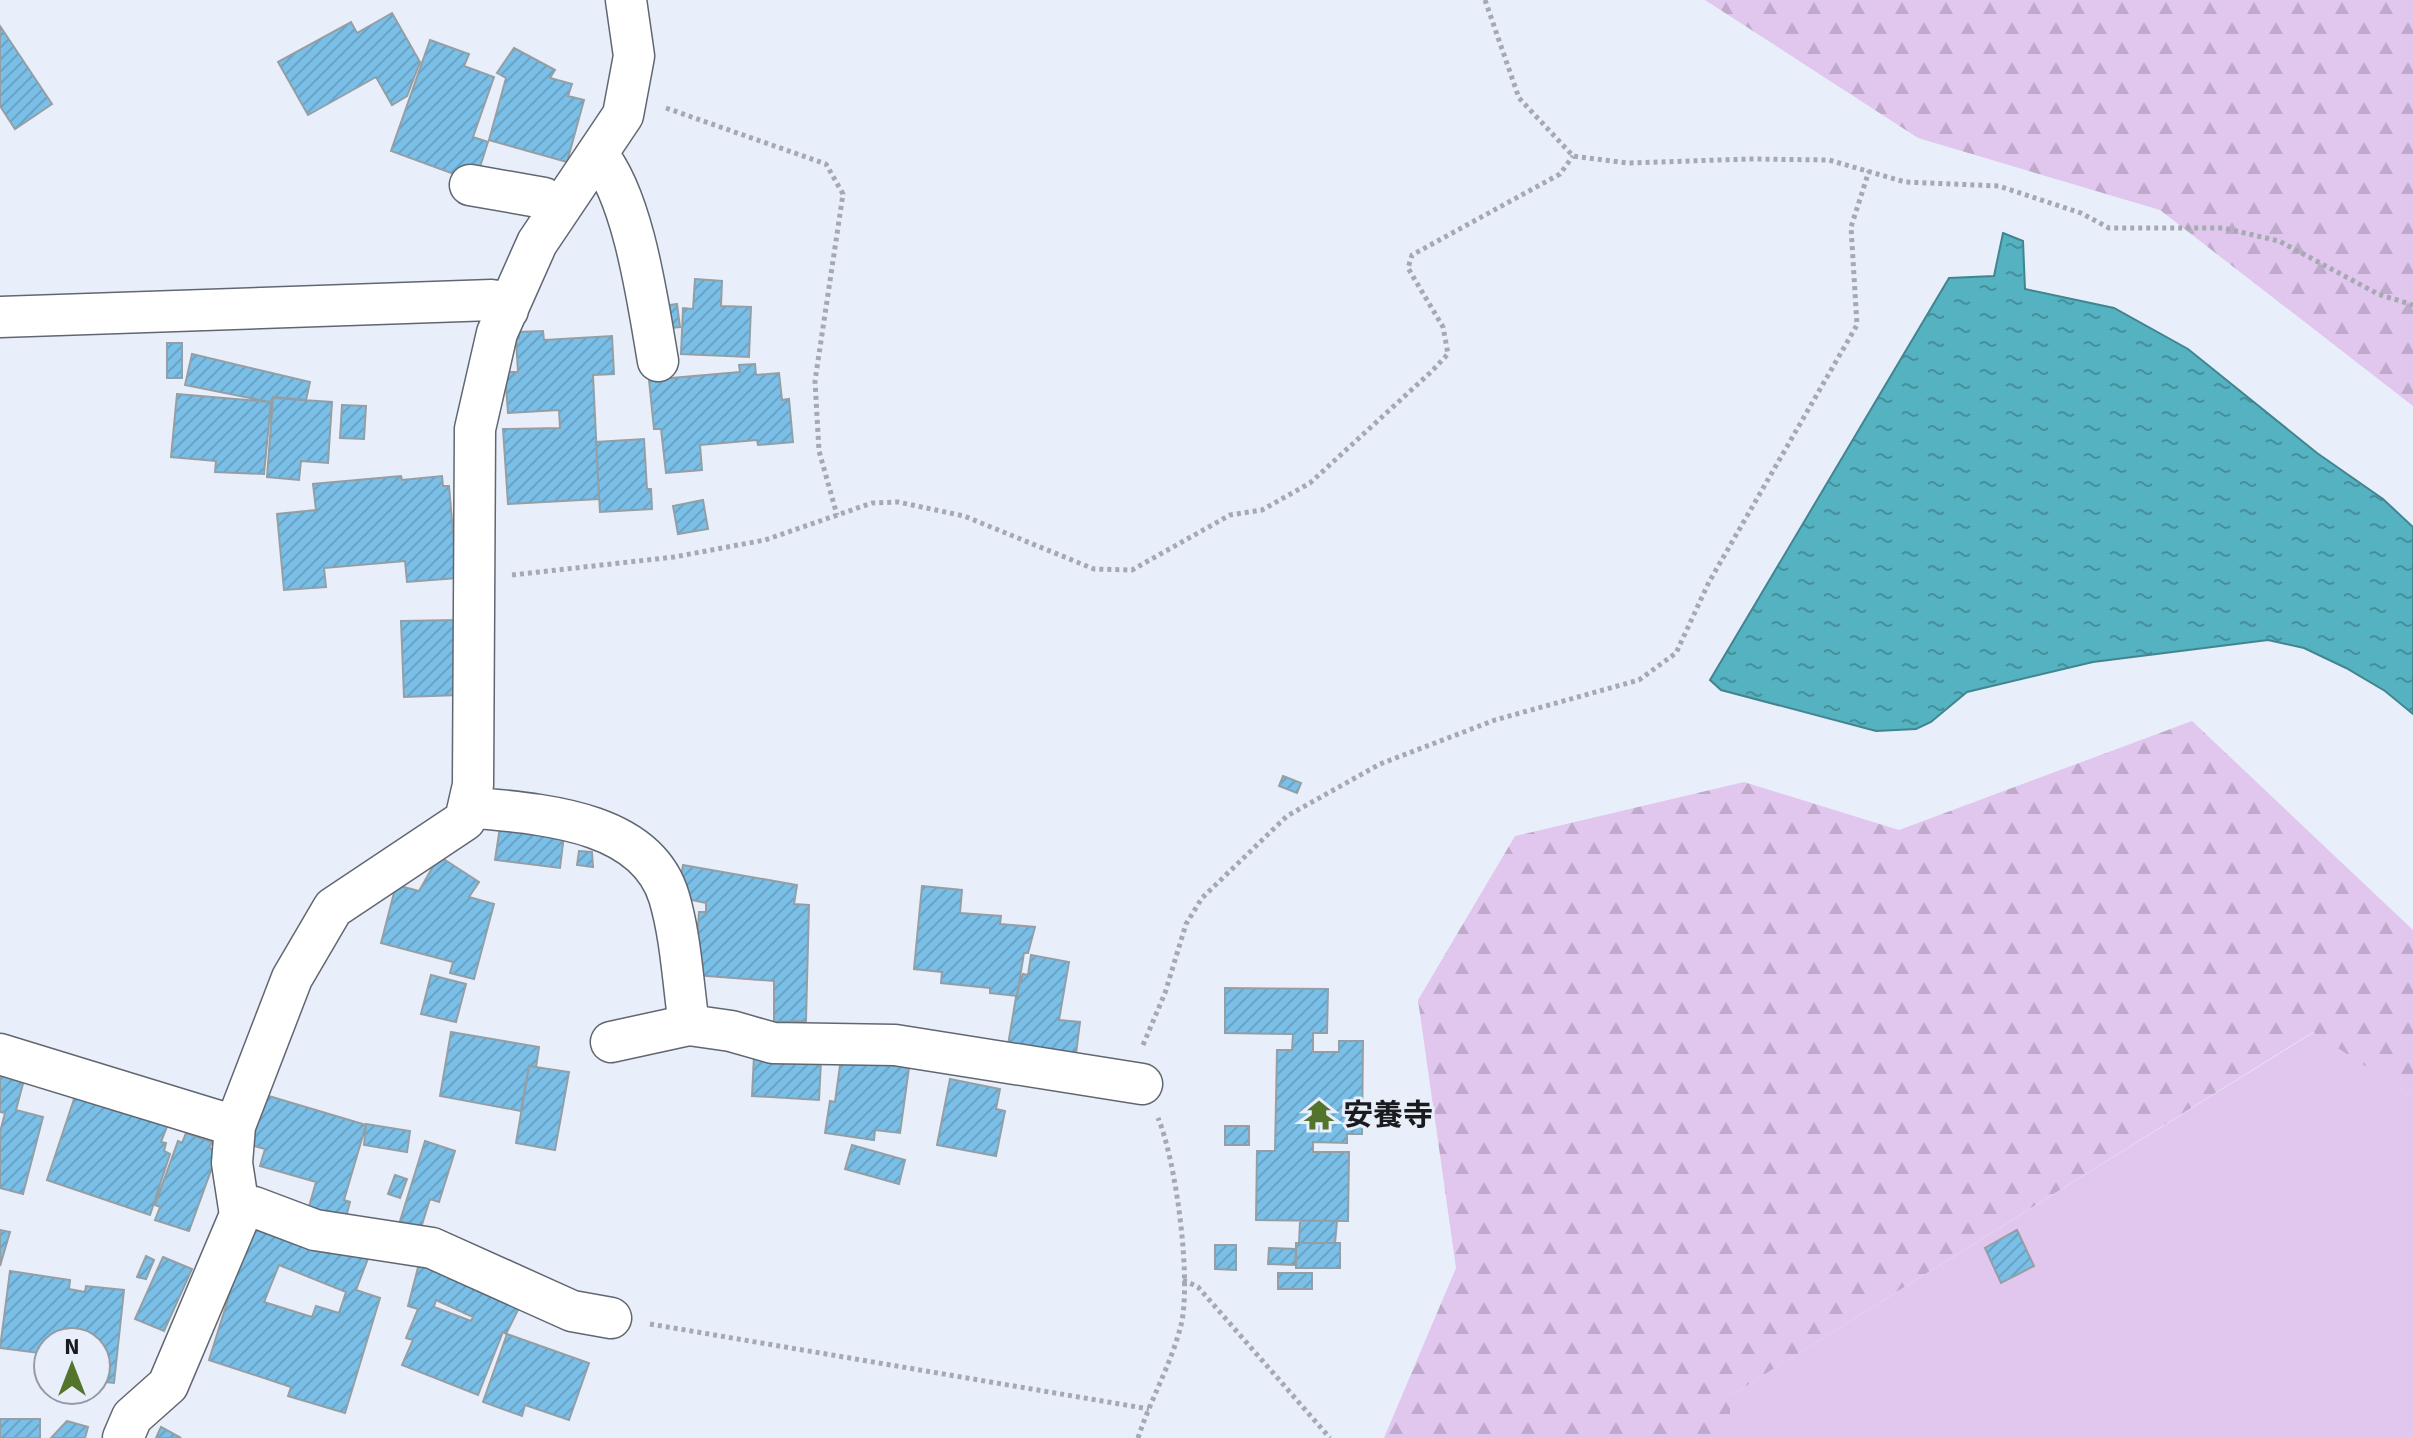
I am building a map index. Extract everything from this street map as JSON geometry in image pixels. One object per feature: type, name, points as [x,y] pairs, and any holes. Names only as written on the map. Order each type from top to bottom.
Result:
[{"type":"street","points":[[123,1438],[132,1417],[168,1385],[240,1215],[232,1163],[235,1126],[292,978],[333,908],[465,820],[473,785],[475,429],[497,333],[537,243],[623,115],[634,56],[626,0]]},
{"type":"street","points":[[597,154],[607,166],[626,212],[658,361]]},
{"type":"street","points":[[470,185],[544,198],[559,210]]},
{"type":"street","points":[[0,317],[492,300],[508,310]]},
{"type":"street","points":[[468,807],[519,812],[606,831],[651,861],[668,896],[689,1025]]},
{"type":"street","points":[[611,1042],[689,1025],[731,1031],[773,1043],[895,1045],[1074,1076],[1142,1084]]},
{"type":"street","points":[[0,1054],[235,1126]]},
{"type":"street","points":[[239,1209],[254,1207],[315,1230],[432,1248],[572,1311],[611,1318]]},
{"type":"path","points":[[1485,0],[1519,98],[1573,156],[1627,163],[1829,160],[1905,182],[1999,186],[2081,213],[2109,228],[2223,228],[2279,241],[2378,294],[2413,305]]},
{"type":"path","points":[[627,94],[826,164],[843,194],[815,381],[819,451],[837,515]]},
{"type":"path","points":[[475,582],[532,571],[674,557],[750,543],[872,503],[898,502],[964,516],[1094,569],[1132,570],[1230,515],[1262,510],[1310,483],[1448,354],[1443,327],[1408,268],[1412,255],[1560,174],[1573,156]]},
{"type":"path","points":[[1138,1438],[1181,1327],[1183,1280],[1176,1179],[1162,1129],[1142,1084],[1138,1058],[1165,993],[1186,924],[1202,898],[1287,816],[1380,764],[1495,720],[1639,680],[1676,653],[1709,582],[1857,325],[1851,227],[1869,171]]},
{"type":"path","points":[[1183,1280],[1198,1287],[1330,1438]]},
{"type":"path","points":[[611,1318],[1149,1409]]},
{"type":"green space","points":[[1705,0],[2413,0],[2413,406],[2160,210],[1918,138]]},
{"type":"green space","points":[[2192,721],[2413,930],[2413,1097],[2313,1032],[1730,1396],[1730,1438],[1384,1438],[1456,1268],[1418,1000],[1515,836],[1744,782],[1899,830]]},
{"type":"green space","points":[[2314,1032],[2413,1097],[2413,1438],[1730,1438],[1730,1396]]},
{"type":"water","points":[[2003,233],[2023,241],[2025,289],[2114,308],[2188,349],[2317,453],[2383,499],[2413,527],[2413,714],[2385,691],[2346,668],[2304,648],[2268,640],[2093,662],[1967,692],[1931,722],[1916,729],[1876,731],[1721,690],[1710,680],[1949,278],[1994,276]]},
{"type":"building","points":[[392,13],[420,62],[407,96],[392,105],[376,77],[308,115],[278,62],[351,22],[357,33]]},
{"type":"building","points":[[0,26],[52,104],[15,129],[0,106]]},
{"type":"building","points":[[430,40],[469,54],[464,66],[494,77],[473,137],[488,142],[479,170],[466,165],[462,177],[391,151]]},
{"type":"building","points":[[514,48],[555,70],[550,78],[572,84],[568,96],[584,100],[567,162],[489,140],[506,78],[497,73]]},
{"type":"building","points":[[695,279],[722,281],[721,306],[751,307],[749,357],[681,354],[683,308],[693,309]]},
{"type":"building","points":[[677,304],[680,327],[659,329],[656,307]]},
{"type":"building","points":[[543,331],[544,340],[612,336],[614,374],[593,375],[599,499],[508,504],[503,429],[560,428],[559,410],[508,413],[505,372],[518,372],[516,338],[519,338],[519,332]]},
{"type":"building","points":[[167,343],[182,343],[182,378],[167,378]]},
{"type":"building","points":[[192,354],[310,382],[306,400],[273,397],[270,402],[185,385]]},
{"type":"building","points":[[755,364],[756,375],[779,373],[782,400],[789,399],[793,442],[758,445],[757,440],[700,445],[702,470],[666,473],[661,429],[654,429],[649,380],[740,372],[739,365]]},
{"type":"building","points":[[177,394],[271,402],[264,474],[215,472],[216,461],[171,457]]},
{"type":"building","points":[[273,398],[332,402],[328,463],[301,461],[299,480],[267,477]]},
{"type":"building","points":[[342,405],[366,406],[364,439],[340,438]]},
{"type":"building","points":[[644,439],[647,489],[651,489],[652,509],[600,512],[596,442]]},
{"type":"building","points":[[401,476],[402,480],[442,476],[443,486],[449,486],[457,578],[407,582],[405,561],[324,568],[326,587],[284,590],[277,514],[316,510],[313,484]]},
{"type":"building","points":[[703,500],[708,529],[678,534],[673,506]]},
{"type":"building","points":[[458,620],[459,695],[404,697],[401,621]]},
{"type":"building","points":[[1283,776],[1301,783],[1297,793],[1279,786]]},
{"type":"building","points":[[500,827],[564,835],[560,868],[495,860]]},
{"type":"building","points":[[579,851],[592,852],[593,867],[577,865]]},
{"type":"building","points":[[439,856],[479,882],[469,897],[494,904],[474,979],[450,973],[453,962],[381,943],[396,885],[419,891]]},
{"type":"building","points":[[683,865],[797,885],[794,904],[809,905],[806,1021],[774,1022],[774,981],[694,975],[699,912],[706,912],[706,903],[678,897]]},
{"type":"building","points":[[922,886],[962,890],[960,913],[1001,916],[1000,924],[1035,927],[1028,953],[1024,953],[1017,996],[990,993],[990,988],[941,983],[942,972],[914,969]]},
{"type":"building","points":[[1031,955],[1069,962],[1059,1020],[1080,1022],[1076,1054],[1008,1045],[1016,997],[1023,974],[1028,975]]},
{"type":"building","points":[[431,975],[466,984],[456,1022],[421,1014]]},
{"type":"building","points":[[1225,988],[1328,989],[1327,1033],[1313,1033],[1313,1052],[1339,1052],[1339,1041],[1363,1041],[1362,1134],[1347,1134],[1347,1143],[1313,1142],[1313,1152],[1349,1152],[1348,1221],[1256,1220],[1257,1151],[1275,1151],[1277,1050],[1292,1050],[1293,1034],[1225,1033]]},
{"type":"building","points":[[451,1032],[539,1047],[536,1067],[529,1066],[521,1111],[440,1096]]},
{"type":"building","points":[[754,1056],[821,1061],[819,1100],[752,1096]]},
{"type":"building","points":[[841,1058],[909,1068],[900,1133],[875,1130],[874,1140],[825,1133],[830,1101],[835,1102]]},
{"type":"building","points":[[529,1066],[569,1072],[555,1150],[516,1143]]},
{"type":"building","points":[[0,1073],[24,1080],[16,1110],[43,1117],[23,1194],[0,1188],[0,1132],[5,1113],[0,1112]]},
{"type":"building","points":[[950,1079],[1000,1089],[996,1109],[1005,1111],[996,1156],[937,1145]]},
{"type":"building","points":[[76,1093],[168,1124],[161,1142],[166,1143],[164,1151],[170,1154],[150,1215],[47,1180]]},
{"type":"building","points":[[262,1094],[366,1125],[344,1200],[350,1202],[345,1221],[308,1210],[316,1182],[260,1166],[265,1149],[247,1144]]},
{"type":"building","points":[[366,1124],[410,1131],[407,1152],[364,1145]]},
{"type":"building","points":[[1225,1126],[1249,1126],[1249,1145],[1225,1145]]},
{"type":"building","points":[[186,1133],[212,1142],[209,1148],[218,1151],[189,1231],[155,1220],[160,1207],[155,1205],[178,1141],[182,1143]]},
{"type":"building","points":[[425,1141],[455,1151],[439,1202],[430,1199],[421,1228],[400,1221]]},
{"type":"building","points":[[852,1145],[905,1160],[899,1184],[845,1169]]},
{"type":"building","points":[[395,1175],[407,1179],[400,1198],[388,1194]]},
{"type":"building","points":[[252,1213],[369,1256],[356,1290],[380,1298],[345,1413],[288,1396],[291,1387],[209,1360],[229,1296],[220,1292]],"holes":[[[279,1265],[346,1292],[339,1313],[316,1306],[312,1317],[264,1302]]]},
{"type":"building","points":[[1300,1221],[1337,1221],[1335,1243],[1299,1243]]},
{"type":"building","points":[[0,1230],[10,1232],[0,1266]]},
{"type":"building","points":[[2017,1230],[2034,1266],[2001,1283],[1985,1248]]},
{"type":"building","points":[[1296,1243],[1340,1243],[1340,1268],[1296,1268]]},
{"type":"building","points":[[1215,1245],[1236,1245],[1236,1270],[1215,1269]]},
{"type":"building","points":[[1269,1248],[1296,1249],[1295,1265],[1268,1264]]},
{"type":"building","points":[[146,1256],[154,1260],[146,1279],[137,1277]]},
{"type":"building","points":[[421,1256],[522,1302],[506,1334],[503,1332],[478,1395],[402,1365],[413,1340],[406,1338],[418,1309],[408,1306]],"holes":[[[436,1300],[473,1317],[471,1321],[434,1307]]]},
{"type":"building","points":[[163,1257],[192,1269],[164,1331],[135,1319]]},
{"type":"building","points":[[10,1271],[70,1280],[69,1289],[85,1292],[86,1286],[124,1290],[114,1383],[112,1326],[32,1326],[32,1352],[0,1348]]},
{"type":"building","points":[[1278,1273],[1312,1273],[1312,1289],[1278,1289]]},
{"type":"building","points":[[507,1334],[589,1363],[569,1420],[525,1405],[522,1416],[483,1402]]},
{"type":"building","points":[[0,1419],[40,1419],[40,1438],[0,1438]]},
{"type":"building","points":[[67,1421],[88,1427],[85,1438],[51,1438]]},
{"type":"building","points":[[161,1427],[181,1438],[156,1438]]},
{"type":"place","name":"安養寺","points":[[1319,1115]]}]
